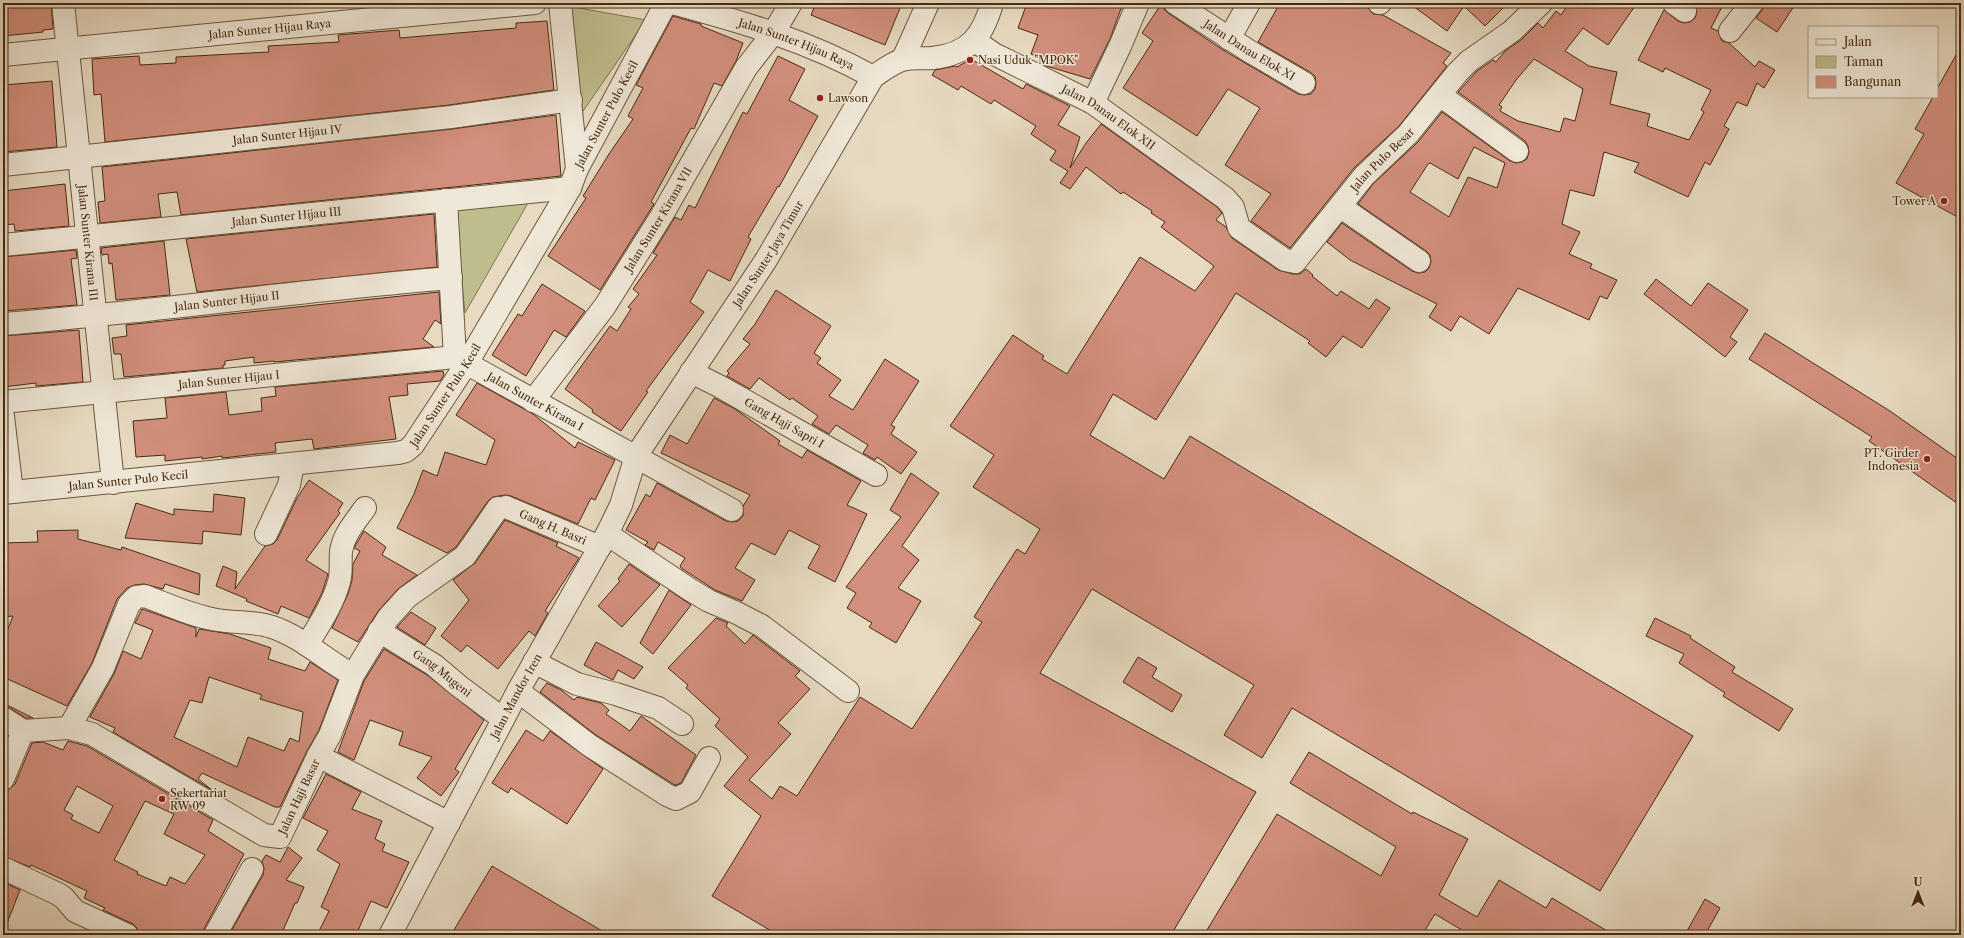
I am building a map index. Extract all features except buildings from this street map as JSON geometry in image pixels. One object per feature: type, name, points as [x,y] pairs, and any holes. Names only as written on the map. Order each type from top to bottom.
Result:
[{"type":"street","name":"Jalan Sunter Kirana III","points":[[63,3],[113,483]]},
{"type":"street","name":"Jalan Sunter Hijau Raya","points":[[3,55],[536,3]]},
{"type":"street","points":[[560,3],[571,100],[574,178]]},
{"type":"street","name":"Jalan Sunter Pulo Kecil","points":[[8,493],[406,451],[413,445],[461,360],[574,178],[666,3]]},
{"type":"street","name":"Jalan Sunter Hijau Raya","points":[[672,3],[774,32],[853,66],[873,77]]},
{"type":"street","name":"Jalan Sunter Kirana VII","points":[[533,401],[605,306],[662,215],[746,68],[774,32],[791,3]]},
{"type":"street","points":[[903,60],[928,3]]},
{"type":"street","points":[[873,77],[903,60],[947,55],[959,51],[975,40],[986,23],[992,3]]},
{"type":"street","points":[[1093,103],[1122,44],[1138,3]]},
{"type":"street","name":"Jalan Danau Elok XI","points":[[1175,3],[1229,39],[1304,83]]},
{"type":"street","points":[[1229,39],[1249,3]]},
{"type":"street","name":"Jalan Pulo Besar","points":[[1233,207],[1239,228],[1285,260],[1295,262],[1364,176],[1408,134],[1458,72],[1469,61],[1512,31],[1541,3]]},
{"type":"street","points":[[1730,31],[1752,3]]},
{"type":"street","name":"Jalan Danau Elok XII","points":[[975,40],[994,54],[1093,103],[1225,198],[1233,207]]},
{"type":"street","name":"Jalan Sunter Jaya Timur","points":[[636,456],[690,372],[766,260],[873,77]]},
{"type":"street","points":[[1440,95],[1517,151]]},
{"type":"street","name":"Jalan Sunter Hijau IV","points":[[3,166],[451,117],[571,100]]},
{"type":"street","name":"Jalan Sunter Hijau III","points":[[3,245],[88,238],[446,200],[574,178]]},
{"type":"street","points":[[446,200],[451,278],[461,360]]},
{"type":"street","points":[[1341,206],[1419,261]]},
{"type":"street","name":"Jalan Sunter Hijau II","points":[[3,324],[96,316],[273,294],[451,278]]},
{"type":"street","name":"Jalan Sunter Kirana I","points":[[461,360],[732,510]]},
{"type":"street","name":"Jalan Sunter Hijau I","points":[[3,402],[104,391],[461,360]]},
{"type":"street","name":"Gang Haji Sapri I","points":[[690,372],[719,386],[876,475]]},
{"type":"street","points":[[3,416],[8,493]]},
{"type":"street","name":"Jalan Mandor Iren","points":[[390,935],[518,691],[603,540],[621,505],[636,456]]},
{"type":"street","points":[[266,534],[289,485],[292,464]]},
{"type":"street","points":[[307,645],[328,610],[340,580],[341,551],[344,539],[349,528],[365,508]]},
{"type":"street","name":"Gang H. Basri","points":[[379,631],[407,597],[465,556],[502,508],[603,540],[709,601],[762,626],[848,691]]},
{"type":"street","points":[[69,728],[103,668],[129,604],[136,597],[145,596],[199,617],[253,623],[272,627],[307,645],[353,675]]},
{"type":"street","points":[[318,756],[330,735],[353,675],[379,631]]},
{"type":"street","name":"Gang Mugeni","points":[[379,631],[434,665],[503,719]]},
{"type":"street","points":[[534,662],[576,684],[616,694],[658,708],[682,724]]},
{"type":"street","points":[[518,691],[589,745],[667,795],[676,799],[690,792],[709,758]]},
{"type":"street","points":[[3,718],[23,731],[3,779]]},
{"type":"street","name":"Jalan Haji Basar","points":[[23,731],[69,728],[92,734],[264,835],[278,837],[284,831],[318,756],[449,823]]},
{"type":"street","points":[[3,868],[58,894],[64,898],[75,911],[127,935]]},
{"type":"street","points":[[215,935],[252,869]]},
{"type":"green space","points":[[568,6],[646,20],[579,117]]},
{"type":"green space","points":[[532,196],[465,313],[454,206]]},
{"type":"place","name":"Nasi Uduk \"MPOK\"","points":[[970,60]]},
{"type":"place","name":"Lawson","points":[[820,98]]},
{"type":"place","name":"Tower A","points":[[1944,201]]},
{"type":"place","name":"PT. Girder Indonesia","points":[[1927,459]]},
{"type":"place","name":"Sekertariat RW 09","points":[[162,799]]}]
